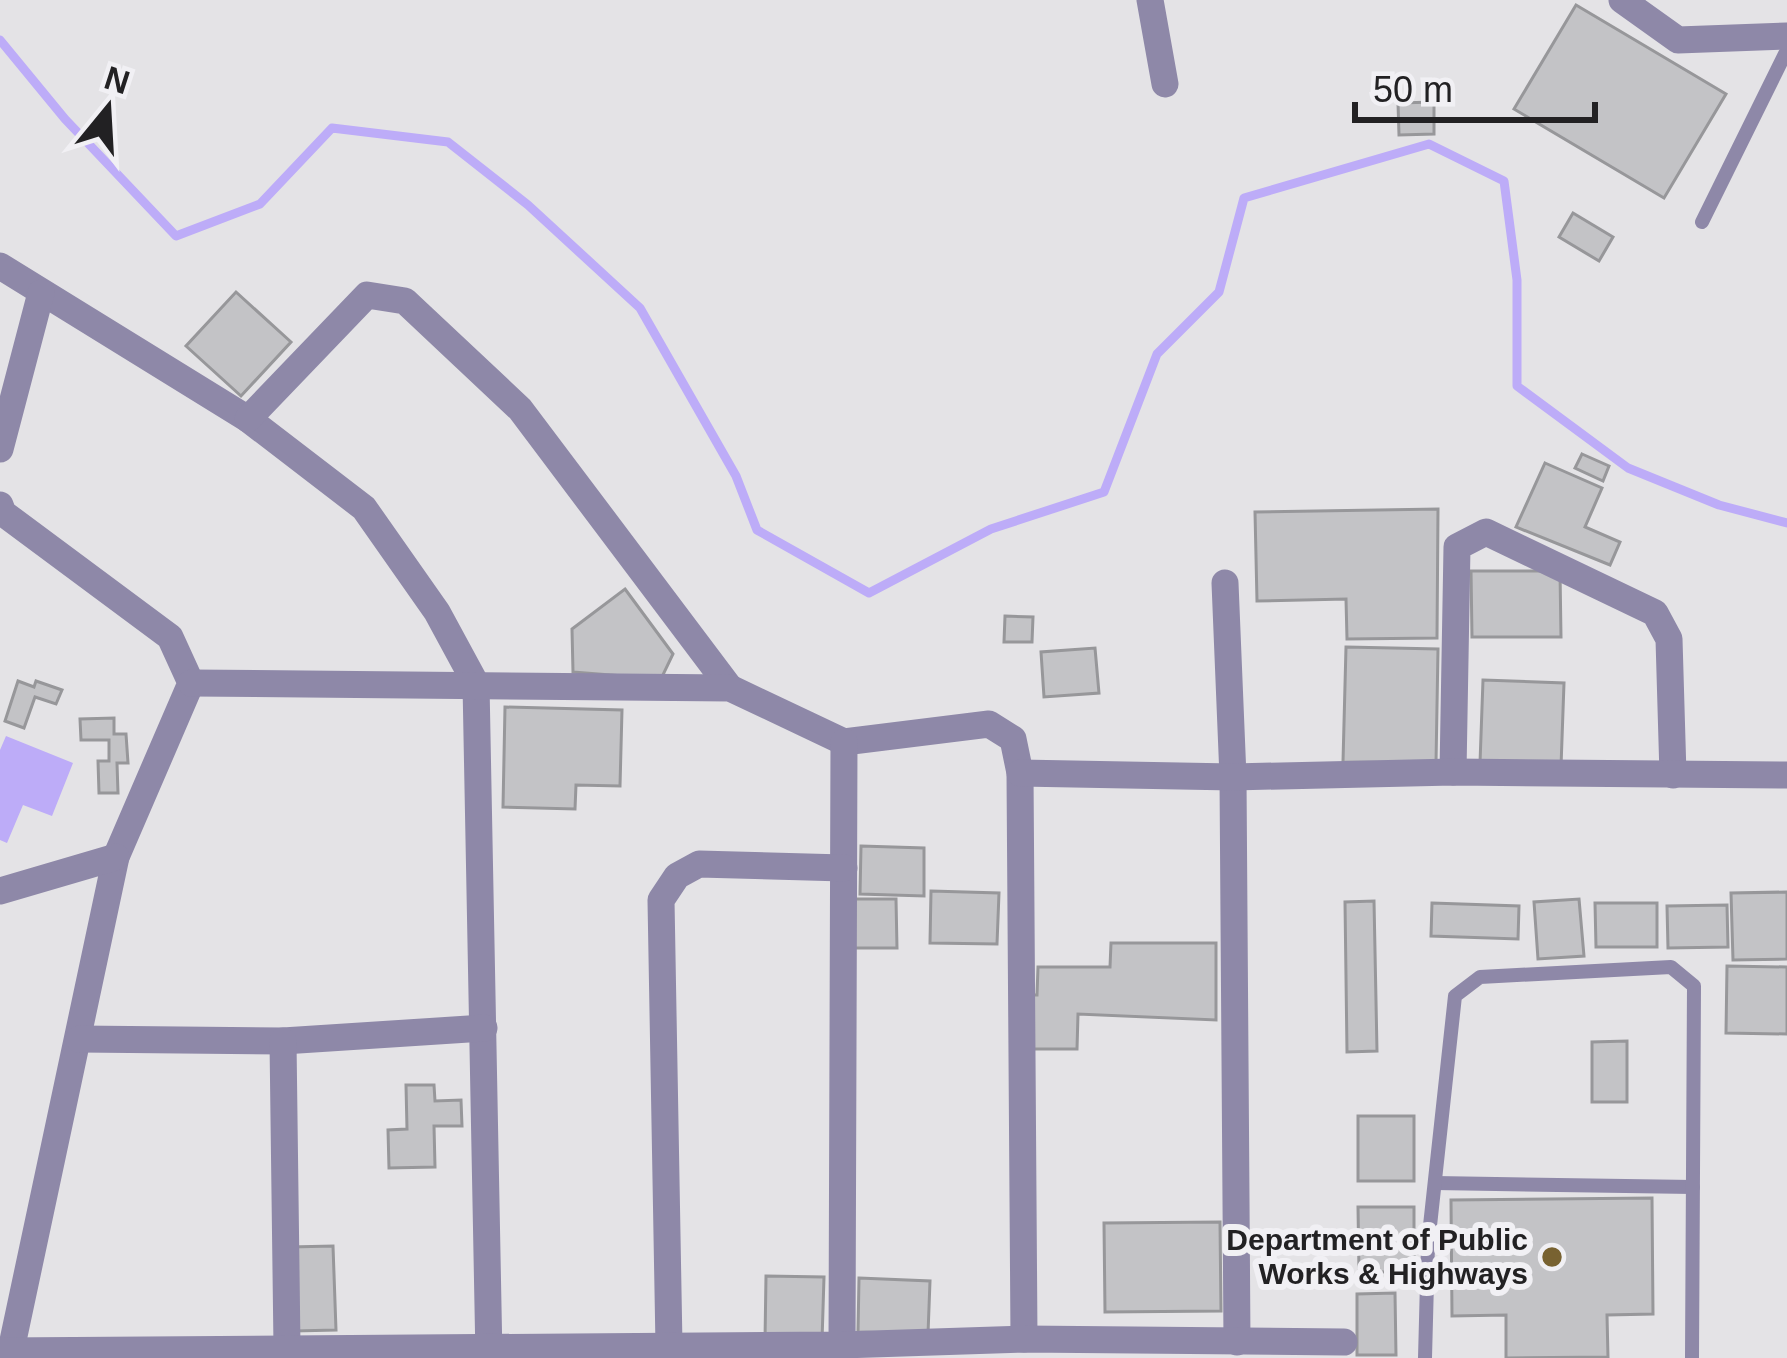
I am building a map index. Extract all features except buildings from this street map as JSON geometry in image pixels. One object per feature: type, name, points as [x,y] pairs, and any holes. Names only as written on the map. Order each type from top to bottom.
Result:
[{"type":"street","points":[[1150,0],[1166,84]]},
{"type":"street","points":[[1622,0],[1678,40],[1787,36]]},
{"type":"street","points":[[0,266],[248,419],[364,508],[437,612],[476,684],[489,1353]]},
{"type":"street","points":[[0,449],[40,293]]},
{"type":"street","points":[[248,419],[368,296],[405,302],[520,409],[730,688]]},
{"type":"street","points":[[0,506],[3,513],[170,637],[191,683],[116,857],[79,1039],[5,1351],[287,1347],[489,1353],[1024,1339],[1344,1342]]},
{"type":"street","points":[[1453,772],[1457,547],[1486,532],[1654,613],[1669,639],[1673,775]]},
{"type":"street","points":[[1226,583],[1233,777],[1237,1342]]},
{"type":"street","points":[[191,683],[730,688],[844,742],[989,724],[1013,739],[1020,773],[1024,1339]]},
{"type":"street","points":[[842,1346],[844,742]]},
{"type":"street","points":[[1020,773],[1787,775]]},
{"type":"street","points":[[0,891],[116,857]]},
{"type":"street","points":[[669,1346],[661,900],[677,876],[699,864],[844,868]]},
{"type":"street","points":[[79,1039],[283,1041],[484,1028]]},
{"type":"street","points":[[283,1041],[287,1347]]},
{"type":"lane","points":[[1702,222],[1787,50]]},
{"type":"lane","points":[[1425,1358],[1428,1244],[1455,996],[1480,977],[1671,967],[1694,986],[1692,1358]]},
{"type":"lane","points":[[1435,1183],[1693,1187]]},
{"type":"shaded area","points":[[6,736],[73,763],[52,816],[23,805],[7,843],[0,840],[0,750]]},
{"type":"waterway","points":[[0,40],[65,119],[176,236],[260,204],[332,128],[448,142],[528,205],[640,308],[736,476],[757,530],[869,593],[991,529],[1104,492],[1157,354],[1219,292],[1244,198],[1429,144],[1504,181],[1517,280],[1517,386],[1628,468],[1719,505],[1787,523]]},
{"type":"place","name":"Department of Public Works & Highways","points":[[1552,1257]]}]
